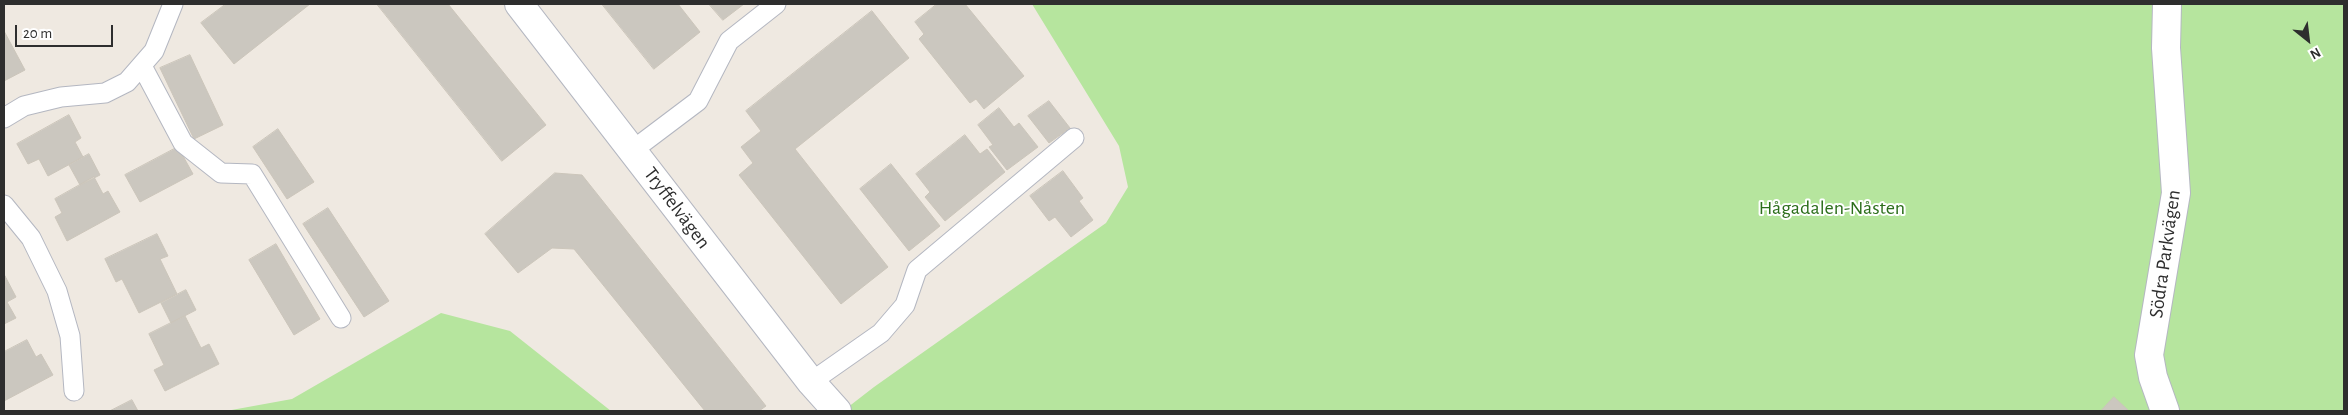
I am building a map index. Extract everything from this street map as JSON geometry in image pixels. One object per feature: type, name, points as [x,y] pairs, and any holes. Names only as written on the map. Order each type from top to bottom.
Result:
[{"type":"street","name":"Tryffelvägen","points":[[519,4],[811,382],[837,411]]},
{"type":"street","name":"Södra Parkvägen","points":[[2165,411],[2152,376],[2149,355],[2176,193],[2166,48],[2167,4]]},
{"type":"lane","points":[[4,118],[24,106],[52,99],[105,93],[127,82],[154,51],[173,4]]},
{"type":"lane","points":[[633,150],[698,101],[729,41],[776,4]]},
{"type":"lane","points":[[142,66],[183,143],[221,173],[252,174],[341,318]]},
{"type":"lane","points":[[811,382],[880,333],[905,305],[917,270],[1074,138]]},
{"type":"lane","points":[[4,205],[31,238],[57,291],[70,336],[74,391]]},
{"type":"green space","name":"Hågadalen-Nåsten","points":[[1032,4],[2344,4],[2344,411],[843,411],[1106,223],[1128,187],[1119,146]]},
{"type":"green space","points":[[441,313],[510,331],[611,411],[226,411],[292,399]]},
{"type":"building","points":[[226,4],[310,4],[234,64],[201,23]]},
{"type":"building","points":[[377,4],[448,4],[546,125],[502,161]]},
{"type":"building","points":[[602,4],[678,4],[700,32],[654,69]]},
{"type":"building","points":[[709,4],[744,4],[723,20]]},
{"type":"building","points":[[937,4],[965,4],[1024,76],[984,109],[976,99],[970,103],[919,39],[924,34],[915,22]]},
{"type":"building","points":[[872,11],[909,58],[795,149],[888,267],[841,304],[739,175],[753,163],[741,147],[761,131],[746,111]]},
{"type":"building","points":[[4,31],[25,70],[4,81]]},
{"type":"building","points":[[190,55],[223,125],[194,139],[160,68]]},
{"type":"building","points":[[1049,101],[1070,128],[1049,143],[1028,116]]},
{"type":"building","points":[[999,108],[1014,127],[1019,123],[1038,147],[1007,170],[989,147],[993,145],[978,125]]},
{"type":"building","points":[[69,115],[81,138],[75,142],[83,157],[48,176],[39,159],[28,164],[17,144]]},
{"type":"building","points":[[278,129],[314,182],[287,199],[253,147]]},
{"type":"building","points":[[965,135],[980,154],[987,149],[1005,172],[945,221],[925,197],[930,192],[916,174]]},
{"type":"building","points":[[178,147],[193,174],[140,202],[125,175]]},
{"type":"building","points":[[89,154],[100,175],[80,185],[69,165]]},
{"type":"building","points":[[891,164],[940,226],[909,251],[860,189]]},
{"type":"building","points":[[1063,171],[1083,198],[1079,201],[1093,220],[1071,237],[1055,217],[1049,221],[1030,196]]},
{"type":"building","points":[[555,173],[582,175],[766,406],[759,411],[705,411],[574,249],[552,248],[518,273],[485,234]]},
{"type":"building","points":[[94,177],[103,194],[108,191],[120,212],[67,241],[55,217],[62,213],[55,199]]},
{"type":"building","points":[[328,208],[389,301],[364,317],[303,224]]},
{"type":"building","points":[[157,234],[168,256],[160,259],[177,294],[139,313],[122,279],[116,282],[105,259]]},
{"type":"building","points":[[276,244],[320,319],[294,335],[249,260]]},
{"type":"building","points":[[5,276],[16,297],[7,302],[16,318],[4,324]]},
{"type":"building","points":[[186,290],[196,310],[171,323],[161,303]]},
{"type":"building","points":[[185,316],[201,348],[209,344],[219,364],[165,391],[154,370],[164,365],[149,334]]},
{"type":"building","points":[[27,340],[36,357],[41,354],[53,375],[4,401],[4,352]]},
{"type":"building","points":[[2114,397],[2129,411],[2101,411]]},
{"type":"building","points":[[132,400],[138,411],[110,411]]}]
